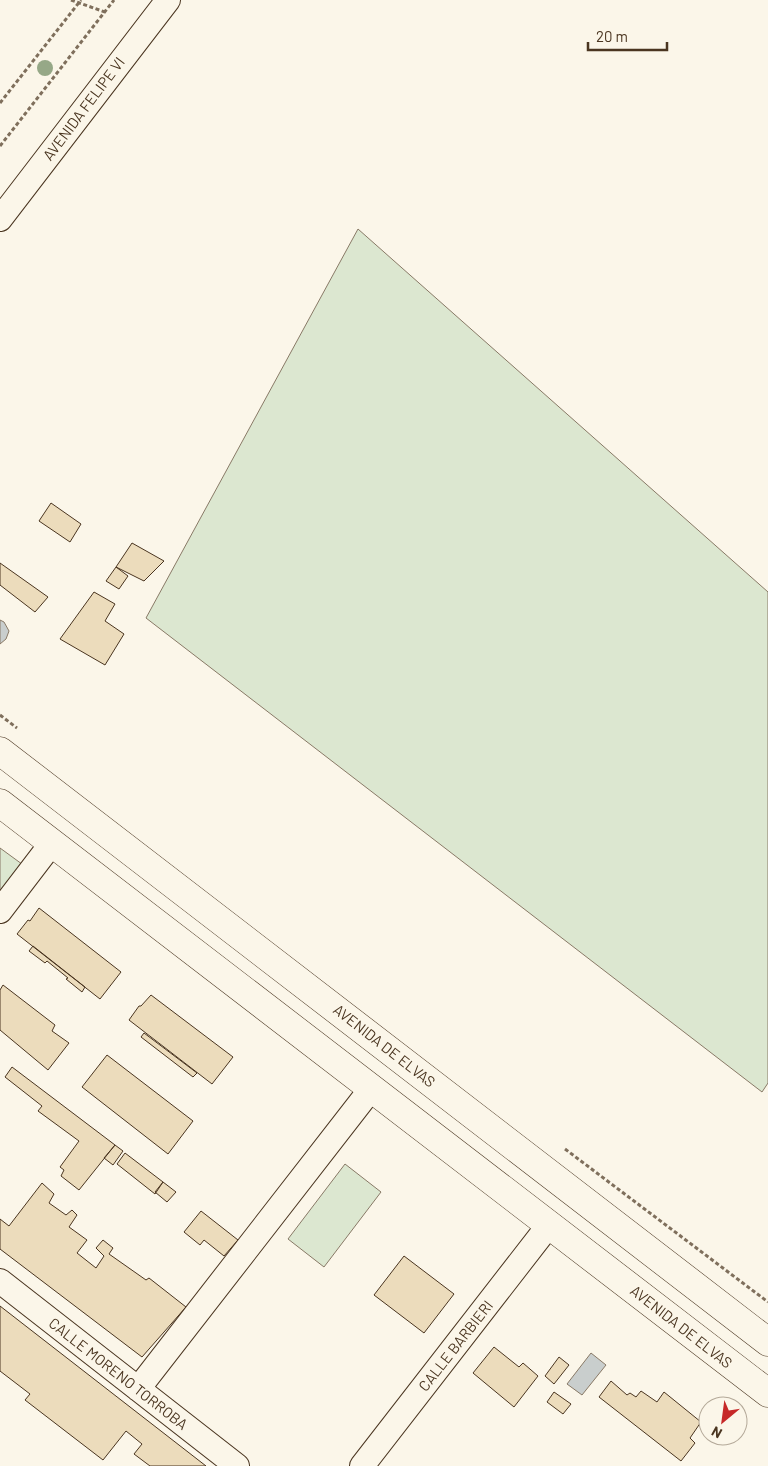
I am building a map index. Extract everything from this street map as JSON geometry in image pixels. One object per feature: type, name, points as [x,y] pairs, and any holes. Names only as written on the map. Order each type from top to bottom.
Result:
[{"type":"highway","name":"AVENIDA DE ELVAS","points":[[0,751],[768,1342]]},
{"type":"highway","name":"AVENIDA DE ELVAS","points":[[0,803],[768,1393]]},
{"type":"street","name":"AVENIDA FELIPE VI","points":[[0,219],[168,0]]},
{"type":"street","points":[[0,911],[52,843]]},
{"type":"street","points":[[138,1389],[371,1089]]},
{"type":"street","name":"CALLE BARBIERI","points":[[362,1466],[549,1225]]},
{"type":"street","name":"CALLE MORENO TORROBA","points":[[0,1281],[237,1466]]},
{"type":"path","points":[[71,0],[105,12]]},
{"type":"path","points":[[0,146],[114,0]]},
{"type":"path","points":[[0,103],[80,2]]},
{"type":"green space","points":[[358,229],[768,592],[768,1083],[762,1092],[146,618]]},
{"type":"green space","points":[[0,848],[26,867],[0,899]]},
{"type":"green space","points":[[345,1164],[381,1192],[324,1267],[288,1239]]},
{"type":"shaded area","points":[[0,620],[4,622],[9,631],[6,639],[0,644]]},
{"type":"shaded area","points":[[591,1353],[606,1365],[582,1395],[567,1384]]},
{"type":"building","points":[[51,503],[81,524],[70,542],[39,521]]},
{"type":"building","points":[[132,543],[164,561],[144,581],[116,567]]},
{"type":"building","points":[[0,563],[48,597],[35,612],[0,585]]},
{"type":"building","points":[[116,567],[128,576],[119,589],[106,581]]},
{"type":"building","points":[[94,592],[115,604],[105,621],[124,634],[105,665],[60,639]]},
{"type":"building","points":[[39,908],[121,972],[100,999],[17,934],[28,920],[30,921]]},
{"type":"building","points":[[33,946],[85,987],[82,992],[47,961],[45,963],[29,951]]},
{"type":"building","points":[[3,985],[55,1025],[52,1031],[69,1043],[48,1070],[0,1030],[0,990]]},
{"type":"building","points":[[151,995],[233,1057],[212,1084],[129,1020],[139,1006]]},
{"type":"building","points":[[144,1033],[197,1073],[193,1077],[141,1037]]},
{"type":"building","points":[[107,1055],[193,1121],[168,1154],[82,1087]]},
{"type":"building","points":[[12,1067],[115,1145],[79,1190],[61,1176],[64,1170],[60,1167],[79,1141],[38,1111],[42,1106],[5,1077]]},
{"type":"building","points":[[115,1145],[123,1151],[113,1165],[104,1158]]},
{"type":"building","points":[[125,1153],[163,1182],[155,1194],[117,1164]]},
{"type":"building","points":[[163,1182],[176,1192],[167,1202],[155,1192]]},
{"type":"building","points":[[42,1183],[54,1194],[49,1203],[66,1215],[72,1210],[77,1215],[69,1227],[87,1240],[77,1253],[96,1268],[104,1256],[96,1248],[103,1240],[113,1248],[109,1254],[146,1280],[149,1278],[186,1307],[142,1357],[0,1249],[0,1219],[9,1226]]},
{"type":"building","points":[[201,1211],[238,1240],[224,1256],[204,1240],[200,1245],[184,1232]]},
{"type":"building","points":[[404,1256],[454,1294],[424,1333],[374,1295]]},
{"type":"building","points":[[0,1306],[206,1466],[150,1466],[134,1454],[142,1444],[126,1431],[103,1460],[25,1400],[30,1394],[0,1371]]},
{"type":"building","points":[[494,1347],[519,1367],[523,1363],[538,1376],[514,1407],[473,1373]]},
{"type":"building","points":[[559,1357],[569,1365],[554,1384],[545,1376]]},
{"type":"building","points":[[611,1381],[627,1395],[630,1393],[636,1397],[641,1391],[657,1402],[664,1392],[698,1420],[698,1426],[690,1438],[695,1443],[681,1461],[599,1397]]},
{"type":"building","points":[[554,1392],[571,1404],[563,1414],[547,1402]]}]
